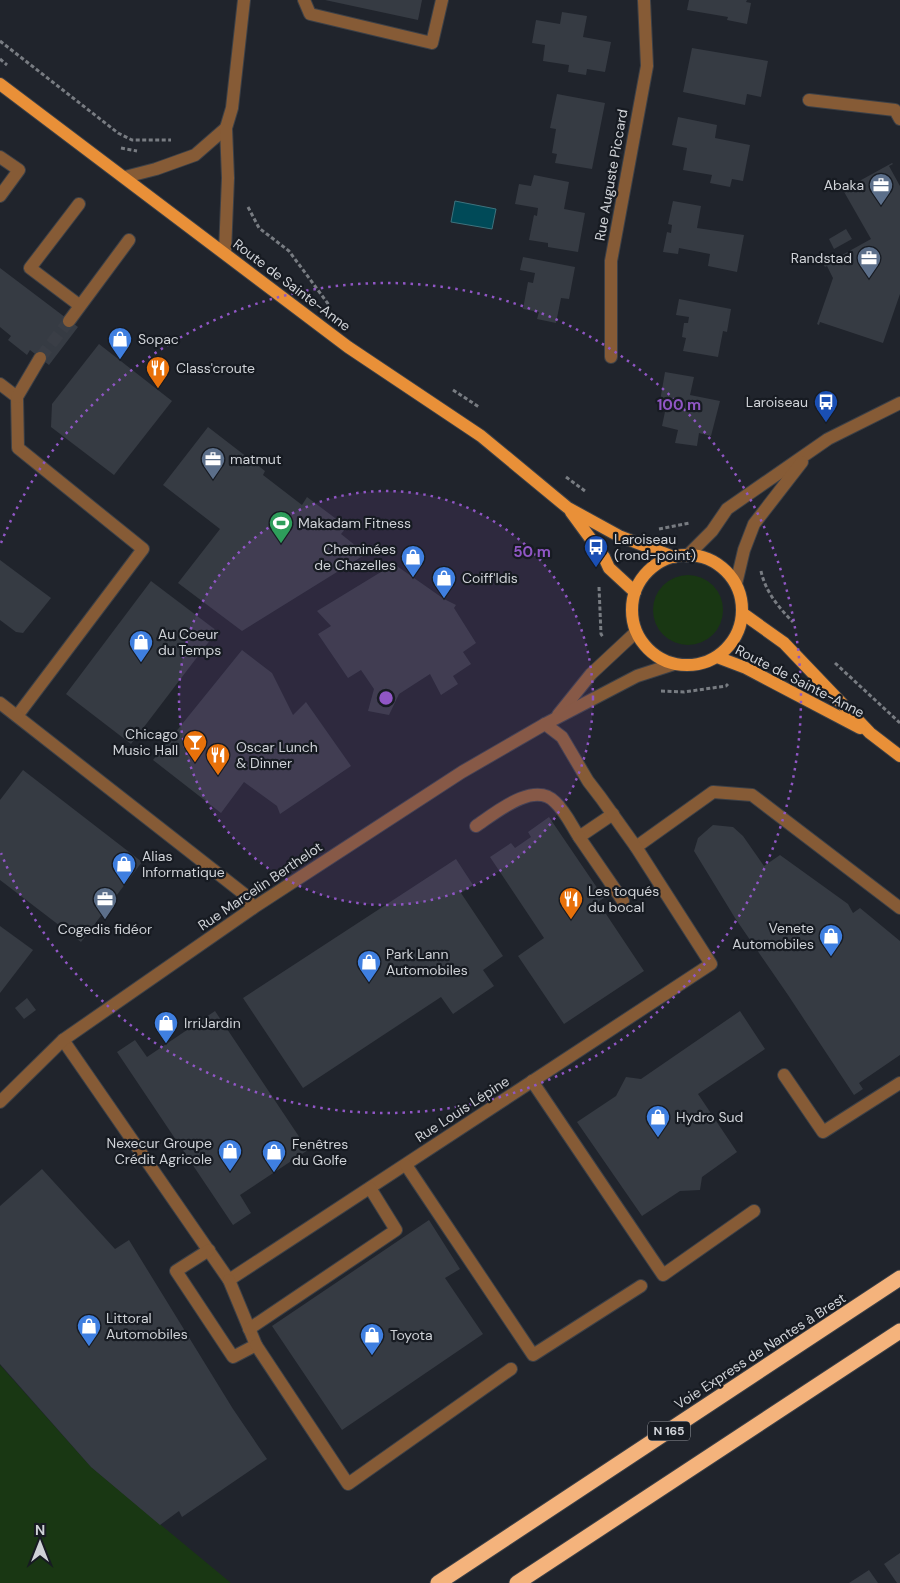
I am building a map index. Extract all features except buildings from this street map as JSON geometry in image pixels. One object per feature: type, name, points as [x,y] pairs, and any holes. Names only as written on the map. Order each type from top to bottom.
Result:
[{"type":"highway","name":"Voie Express de Nantes à Brest","points":[[438,1583],[900,1278]]},
{"type":"highway","points":[[517,1583],[900,1331]]},
{"type":"main road","name":"Route de Sainte-Anne","points":[[0,84],[225,252],[348,347],[481,436],[568,508],[619,536],[674,557]]},
{"type":"main road","name":"Route de Sainte-Anne","points":[[568,508],[604,557],[609,568],[635,592]]},
{"type":"main road","points":[[687,556],[702,557],[715,563],[727,573],[736,584],[741,598],[742,613],[738,630],[730,645],[717,657],[704,663],[689,665],[674,664],[658,657],[646,646],[636,632],[632,612],[635,592],[644,576],[657,564],[674,557],[687,556]]},
{"type":"main road","name":"Route de Sainte-Anne","points":[[742,613],[784,643],[870,733],[900,756]]},
{"type":"main road","name":"Route de Sainte-Anne","points":[[717,657],[746,668],[870,733]]},
{"type":"street","points":[[225,252],[228,178],[226,128],[232,108],[244,0]]},
{"type":"street","points":[[304,0],[310,14],[432,43],[442,0]]},
{"type":"street","name":"Rue Auguste Piccard","points":[[611,357],[611,261],[647,66],[644,0]]},
{"type":"street","points":[[809,100],[895,110],[900,119]]},
{"type":"street","points":[[125,177],[195,155],[226,128]]},
{"type":"street","points":[[0,156],[18,170],[0,196]]},
{"type":"street","points":[[79,204],[30,268],[79,305]]},
{"type":"street","points":[[69,321],[129,240]]},
{"type":"street","points":[[17,716],[144,549],[18,448],[17,397],[40,358]]},
{"type":"street","points":[[0,384],[17,397]]},
{"type":"street","points":[[687,556],[712,531],[728,509],[828,439],[900,403]]},
{"type":"street","points":[[736,584],[744,550],[754,524],[810,452]]},
{"type":"street","name":"Rue Marcelin Berthelot","points":[[550,722],[591,674],[636,632]]},
{"type":"street","name":"Rue Marcelin Berthelot","points":[[0,1102],[63,1040],[253,908],[462,772],[550,722],[637,676],[674,664]]},
{"type":"street","points":[[0,702],[244,894],[253,908]]},
{"type":"street","name":"Rue Louis Lépine","points":[[230,1280],[711,964],[636,847],[588,781],[562,737],[550,722]]},
{"type":"street","points":[[636,847],[713,792],[752,794],[900,908]]},
{"type":"street","points":[[476,826],[517,799],[528,796],[543,796],[554,800],[623,901]]},
{"type":"street","points":[[580,837],[613,814]]},
{"type":"street","points":[[63,1040],[230,1280],[256,1345],[348,1484],[511,1369]]},
{"type":"street","points":[[784,1076],[824,1132],[900,1083]]},
{"type":"street","points":[[532,1082],[663,1275],[754,1211]]},
{"type":"street","points":[[406,1164],[533,1355],[642,1286]]},
{"type":"street","points":[[249,1329],[396,1230],[370,1188]]},
{"type":"street","points":[[209,1250],[176,1271],[233,1357],[256,1345]]},
{"type":"path","points":[[0,41],[125,136],[132,140],[173,140],[195,155]]},
{"type":"path","points":[[0,59],[8,65]]},
{"type":"path","points":[[118,147],[145,151]]},
{"type":"path","points":[[227,191],[245,202],[259,228],[289,251],[312,279],[334,312]]},
{"type":"path","points":[[451,389],[467,398],[482,410]]},
{"type":"path","points":[[566,477],[589,495]]},
{"type":"path","points":[[651,531],[696,522]]},
{"type":"path","points":[[760,565],[762,578],[771,596],[798,627]]},
{"type":"path","points":[[598,579],[601,634],[605,639]]},
{"type":"path","points":[[831,660],[900,723]]},
{"type":"path","points":[[659,691],[684,692],[726,686],[731,682]]},
{"type":"green space","points":[[688,575],[701,578],[713,585],[720,597],[723,610],[720,623],[713,635],[701,642],[688,645],[675,642],[663,635],[656,623],[653,610],[656,597],[663,585],[675,578]]},
{"type":"green space","points":[[0,1365],[91,1467],[231,1583],[0,1583]]},
{"type":"water","points":[[455,201],[496,209],[492,229],[451,222]]},
{"type":"tunnel","points":[[40,358],[69,321]]},
{"type":"place","name":"Abaka","points":[[881,206]]},
{"type":"place","name":"Randstad","points":[[869,279]]},
{"type":"place","name":"Sopac","points":[[120,360]]},
{"type":"place","name":"Class'croute","points":[[158,389]]},
{"type":"place","name":"Laroiseau","points":[[826,423]]},
{"type":"place","name":"matmut","points":[[213,480]]},
{"type":"place","name":"Makadam Fitness","points":[[281,544]]},
{"type":"place","name":"Laroiseau (rond-point)","points":[[596,568]]},
{"type":"place","name":"Cheminées de Chazelles","points":[[413,578]]},
{"type":"place","name":"Coiff'Idis","points":[[444,599]]},
{"type":"place","name":"Au Coeur du Temps","points":[[141,663]]},
{"type":"place","name":"Chicago Music Hall","points":[[195,763]]},
{"type":"place","name":"Oscar Lunch & Dinner","points":[[218,776]]},
{"type":"place","name":"Alias Informatique","points":[[124,885]]},
{"type":"place","name":"Cogedis fidéor","points":[[105,920]]},
{"type":"place","name":"Les toqués du bocal","points":[[571,920]]},
{"type":"place","name":"Venete Automobiles","points":[[831,957]]},
{"type":"place","name":"Park Lann Automobiles","points":[[369,983]]},
{"type":"place","name":"IrriJardin","points":[[166,1044]]},
{"type":"place","name":"Hydro Sud","points":[[658,1138]]},
{"type":"place","name":"Nexecur Groupe Crédit Agricole","points":[[230,1172]]},
{"type":"place","name":"Fenêtres du Golfe","points":[[274,1173]]},
{"type":"place","name":"Littoral Automobiles","points":[[89,1347]]},
{"type":"place","name":"Toyota","points":[[372,1356]]}]
